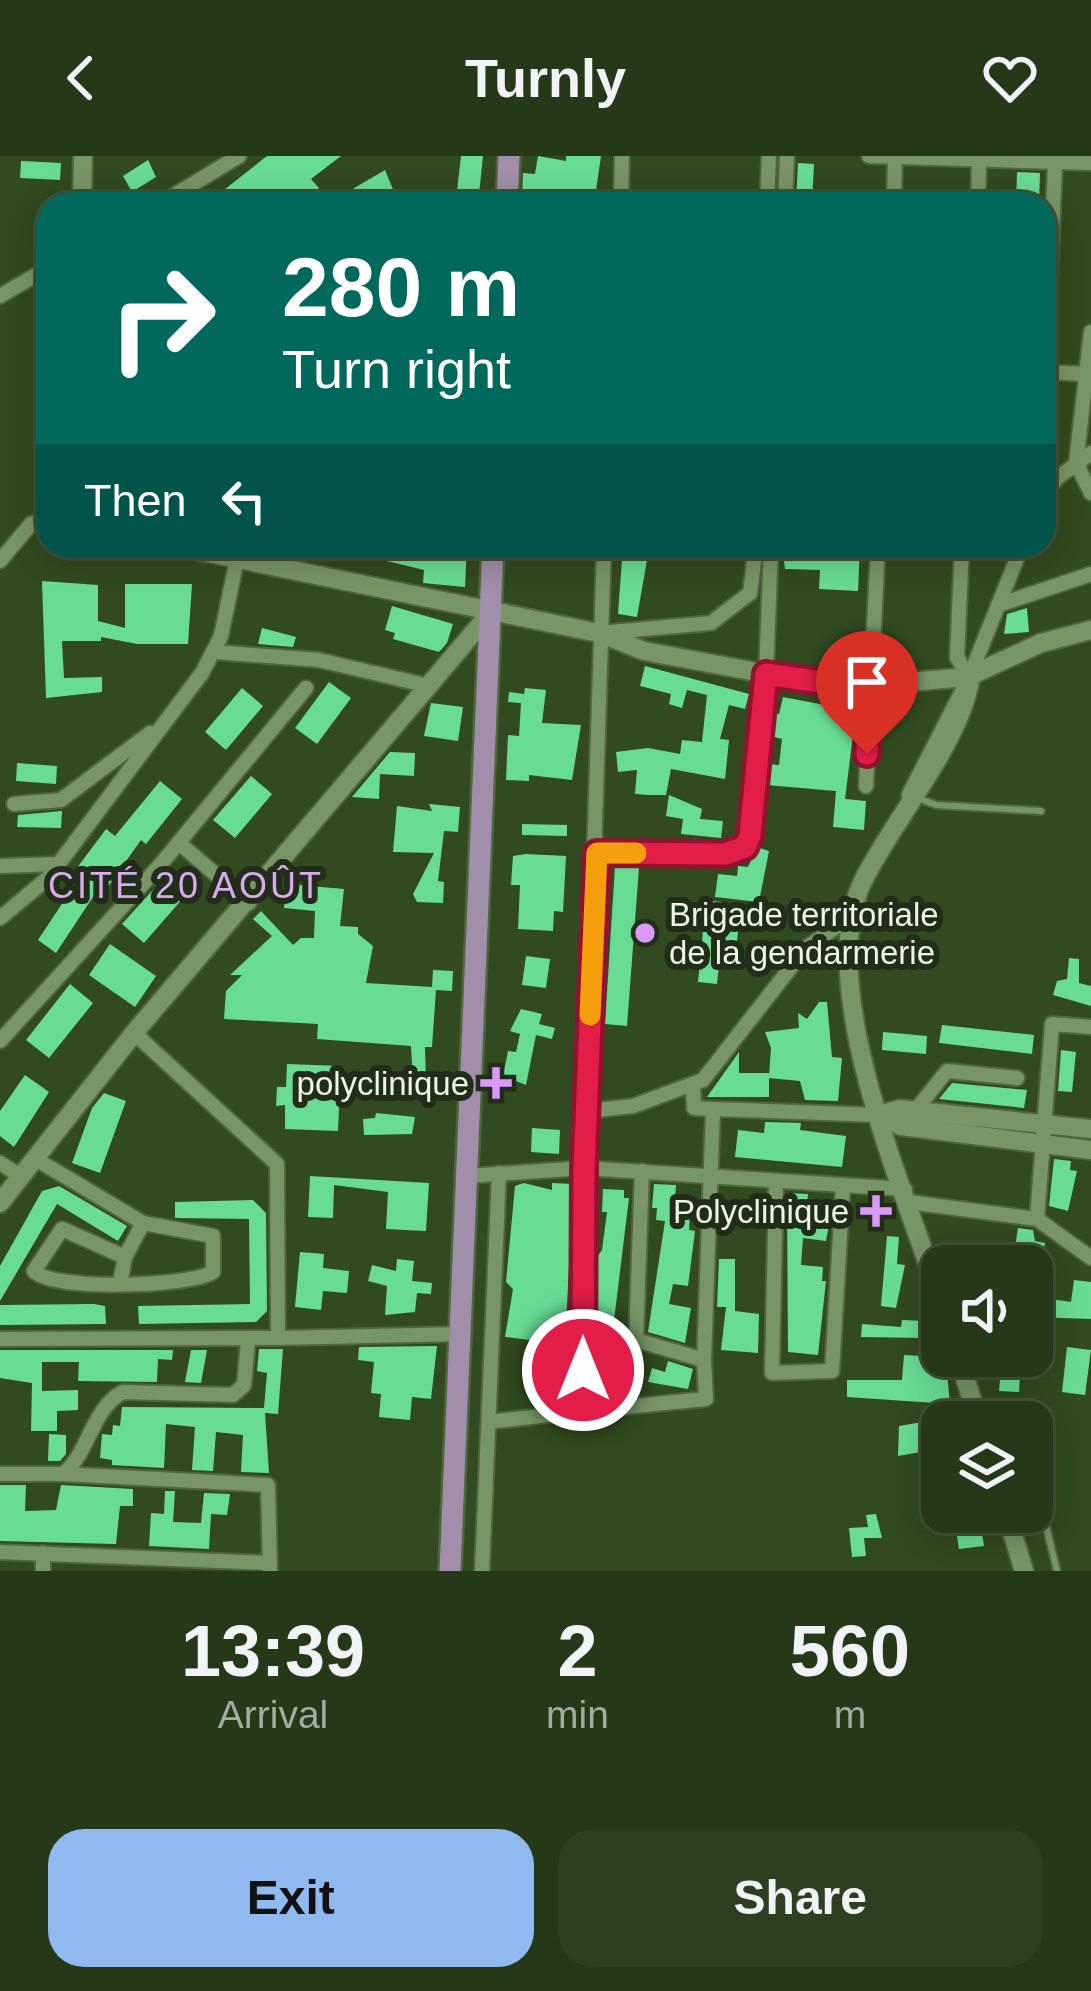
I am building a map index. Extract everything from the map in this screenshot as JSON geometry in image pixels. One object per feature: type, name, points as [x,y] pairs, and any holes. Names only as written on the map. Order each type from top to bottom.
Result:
[{"type":"main road","points":[[508,192],[509,156]]},
{"type":"main road","points":[[450,1571],[492,558]]},
{"type":"street","points":[[82,192],[83,156]]},
{"type":"street","points":[[189,192],[239,156]]},
{"type":"street","points":[[621,192],[622,156]]},
{"type":"street","points":[[768,192],[769,156]]},
{"type":"street","points":[[786,192],[787,156]]},
{"type":"street","points":[[869,156],[1091,163]]},
{"type":"street","points":[[895,192],[896,157]]},
{"type":"street","points":[[978,192],[979,162]]},
{"type":"street","points":[[1054,192],[1055,164]]},
{"type":"street","points":[[0,296],[36,275]]},
{"type":"street","points":[[1091,332],[1076,463],[1091,493]]},
{"type":"street","points":[[1056,373],[1086,374]]},
{"type":"street","points":[[1056,484],[1091,453]]},
{"type":"street","points":[[0,561],[36,523]]},
{"type":"street","points":[[232,558],[599,633],[644,651],[869,689],[970,675],[1041,643],[1091,629]]},
{"type":"street","points":[[279,558],[279,568]]},
{"type":"street","points":[[583,1411],[584,1168],[603,558]]},
{"type":"street","points":[[599,633],[711,623],[741,604],[755,580],[756,558]]},
{"type":"street","points":[[597,853],[725,854],[745,847],[750,836],[766,674],[771,558]]},
{"type":"street","points":[[866,786],[877,558]]},
{"type":"street","points":[[961,558],[957,657],[970,675]]},
{"type":"street","points":[[923,1245],[880,1115],[847,979],[852,916],[859,889],[968,697],[970,675],[1017,558]]},
{"type":"street","points":[[0,918],[20,906],[58,864],[215,652],[237,559]]},
{"type":"street","points":[[998,605],[1091,574]]},
{"type":"street","points":[[0,1203],[134,1034],[490,612]]},
{"type":"street","points":[[644,651],[641,640],[650,626]]},
{"type":"street","points":[[215,652],[319,660],[429,686]]},
{"type":"street","points":[[0,1041],[179,842],[306,688]]},
{"type":"street","points":[[14,804],[61,800],[154,731]]},
{"type":"street","points":[[179,842],[249,903]]},
{"type":"street","points":[[0,866],[58,864]]},
{"type":"street","points":[[586,1111],[632,1106],[693,1086],[806,948],[852,916]]},
{"type":"street","points":[[1037,1219],[1052,1024],[1091,1027]]},
{"type":"street","points":[[134,1034],[277,1164],[278,1338]]},
{"type":"street","points":[[915,1111],[947,1071],[1017,1078]]},
{"type":"street","points":[[693,1086],[694,1108],[880,1115],[915,1111],[1040,1135],[1091,1150]]},
{"type":"street","points":[[489,1422],[706,1399],[713,1109]]},
{"type":"street","points":[[880,1115],[901,1126],[1040,1135],[1091,1129]]},
{"type":"street","points":[[34,1158],[143,1223],[164,1231],[213,1236],[216,1267],[197,1280],[120,1283],[56,1282],[34,1271],[62,1229],[125,1257]]},
{"type":"street","points":[[0,1162],[19,1175]]},
{"type":"street","points":[[468,1176],[584,1168],[843,1185],[1037,1219],[1083,1258],[1091,1258]]},
{"type":"street","points":[[642,1171],[636,1340],[704,1360]]},
{"type":"street","points":[[482,1571],[499,1173]]},
{"type":"street","points":[[776,1181],[772,1373],[832,1371],[843,1185]]},
{"type":"street","points":[[120,1283],[125,1257],[143,1223]]},
{"type":"street","points":[[0,1339],[248,1341],[461,1334]]},
{"type":"street","points":[[63,1474],[76,1463],[102,1410],[123,1392],[232,1395],[239,1390],[248,1341]]},
{"type":"street","points":[[0,1474],[268,1485],[270,1567],[0,1552]]},
{"type":"street","points":[[1012,1533],[1024,1571]]},
{"type":"street","points":[[44,1553],[44,1571]]},
{"type":"lane","points":[[910,795],[936,805],[1041,811]]},
{"type":"lane","points":[[1048,1533],[1057,1571]]},
{"type":"building","points":[[267,156],[341,156],[311,179],[319,188],[314,192],[224,190]]},
{"type":"building","points":[[461,156],[483,156],[479,192],[457,191]]},
{"type":"building","points":[[538,156],[566,161],[566,156],[601,156],[596,192],[522,192],[523,173],[535,174]]},
{"type":"building","points":[[148,160],[156,177],[132,192],[123,176]]},
{"type":"building","points":[[21,161],[61,163],[60,180],[20,178]]},
{"type":"building","points":[[798,163],[814,164],[813,192],[797,192]]},
{"type":"building","points":[[385,170],[394,192],[347,192]]},
{"type":"building","points":[[1017,172],[1040,173],[1039,192],[1016,192]]},
{"type":"building","points":[[374,558],[466,558],[465,587],[423,583],[424,570]]},
{"type":"building","points":[[622,558],[647,560],[637,617],[618,614]]},
{"type":"building","points":[[784,558],[859,558],[858,591],[819,589],[820,570],[785,569]]},
{"type":"building","points":[[42,581],[98,585],[98,621],[125,628],[125,584],[192,584],[188,644],[137,644],[101,637],[101,641],[62,641],[64,678],[102,677],[102,692],[46,698]]},
{"type":"building","points":[[392,606],[453,624],[447,643],[439,652],[393,639],[395,633],[385,630]]},
{"type":"building","points":[[1027,608],[1029,632],[1004,634],[1007,614]]},
{"type":"building","points":[[262,628],[296,637],[293,647],[258,644]]},
{"type":"building","points":[[645,666],[749,694],[745,709],[729,705],[720,739],[729,740],[725,779],[671,769],[666,795],[649,795],[635,794],[637,770],[618,772],[616,752],[648,748],[680,754],[682,740],[702,742],[707,695],[687,690],[682,708],[669,704],[671,694],[640,686]]},
{"type":"building","points":[[329,682],[351,698],[317,744],[295,728]]},
{"type":"building","points":[[242,688],[263,706],[226,750],[205,732]]},
{"type":"building","points":[[525,688],[546,690],[542,723],[581,725],[572,780],[529,775],[529,781],[506,780],[508,735],[519,736],[521,703],[508,702],[509,692],[524,694]]},
{"type":"building","points":[[783,697],[856,711],[845,799],[866,801],[864,830],[833,827],[836,791],[766,785],[768,764],[779,765],[782,739],[771,736],[773,713],[779,714]]},
{"type":"building","points":[[431,703],[463,707],[458,741],[424,736]]},
{"type":"building","points":[[390,752],[415,753],[414,776],[380,774],[379,799],[352,797]]},
{"type":"building","points":[[17,763],[57,766],[56,784],[16,781]]},
{"type":"building","points":[[251,776],[272,794],[235,838],[213,820]]},
{"type":"building","points":[[160,781],[182,799],[146,844],[141,840],[100,898],[95,894],[56,953],[38,940],[77,881],[71,876],[106,829],[115,836]]},
{"type":"building","points":[[669,795],[702,809],[700,819],[723,821],[721,838],[681,834],[683,819],[666,816]]},
{"type":"building","points":[[429,804],[460,807],[458,832],[444,831],[438,881],[444,882],[443,903],[417,902],[413,894],[434,853],[393,852],[397,806],[432,811]]},
{"type":"building","points":[[62,811],[61,828],[17,827],[18,815]]},
{"type":"building","points":[[522,824],[567,825],[567,836],[522,835]]},
{"type":"building","points":[[757,847],[769,851],[759,902],[715,897],[718,874],[737,876],[738,866],[748,867]]},
{"type":"building","points":[[513,856],[566,856],[563,912],[554,911],[553,931],[518,929],[520,885],[511,885]]},
{"type":"building","points":[[615,866],[639,868],[627,1026],[605,1024]]},
{"type":"building","points":[[183,868],[193,879],[187,886],[191,889],[144,943],[122,924],[170,871],[176,876]]},
{"type":"building","points":[[287,884],[344,889],[340,926],[358,927],[358,934],[373,946],[366,983],[432,987],[433,970],[453,971],[452,991],[436,990],[432,1047],[425,1047],[426,1082],[413,1083],[411,1046],[317,1039],[318,1024],[224,1019],[226,991],[242,975],[230,975],[272,936],[253,919],[261,911],[293,945],[301,938],[314,938],[315,911],[284,908]]},
{"type":"building","points":[[706,900],[722,902],[719,929],[738,931],[735,960],[720,958],[717,984],[698,982]]},
{"type":"building","points":[[110,944],[156,976],[135,1007],[89,975]]},
{"type":"building","points":[[526,956],[550,959],[546,988],[522,985]]},
{"type":"building","points":[[1069,958],[1079,959],[1079,983],[1091,986],[1091,1006],[1053,995],[1057,981],[1067,979]]},
{"type":"building","points":[[70,984],[93,1003],[49,1058],[26,1040]]},
{"type":"building","points":[[819,1002],[827,1002],[832,1057],[842,1058],[838,1101],[805,1100],[800,1081],[769,1078],[769,1097],[707,1097],[739,1052],[739,1073],[769,1073],[769,1077],[771,1048],[765,1032],[799,1028],[798,1013],[807,1019]]},
{"type":"building","points":[[521,1009],[542,1014],[539,1024],[555,1028],[552,1039],[536,1035],[526,1085],[503,1076],[508,1051],[516,1052],[520,1034],[510,1031]]},
{"type":"building","points":[[942,1025],[1034,1035],[1032,1054],[939,1043]]},
{"type":"building","points":[[883,1032],[927,1036],[926,1054],[882,1050]]},
{"type":"building","points":[[1061,1050],[1076,1052],[1072,1092],[1058,1091]]},
{"type":"building","points":[[287,1064],[341,1066],[338,1131],[285,1129],[285,1105],[276,1106],[277,1087],[286,1087]]},
{"type":"building","points":[[25,1075],[49,1092],[14,1147],[0,1136],[0,1111]]},
{"type":"building","points":[[952,1083],[1027,1090],[1024,1108],[939,1099]]},
{"type":"building","points":[[104,1093],[126,1101],[100,1173],[72,1163],[92,1108]]},
{"type":"building","points":[[376,1113],[415,1117],[412,1134],[364,1135],[363,1119],[375,1118]]},
{"type":"building","points":[[765,1122],[801,1123],[800,1130],[846,1136],[842,1167],[735,1157],[738,1130],[764,1133]]},
{"type":"building","points":[[532,1128],[560,1130],[559,1154],[531,1152]]},
{"type":"building","points":[[1054,1159],[1071,1161],[1070,1170],[1077,1171],[1068,1211],[1049,1206]]},
{"type":"building","points":[[310,1176],[429,1183],[426,1231],[386,1229],[388,1192],[334,1185],[333,1218],[308,1217]]},
{"type":"building","points":[[524,1183],[552,1190],[552,1183],[573,1184],[565,1346],[570,1347],[563,1395],[541,1392],[554,1343],[505,1337],[513,1289],[506,1282],[515,1186]]},
{"type":"building","points":[[654,1184],[676,1185],[674,1212],[690,1213],[689,1230],[695,1231],[688,1286],[673,1284],[669,1304],[691,1308],[685,1343],[648,1332],[665,1221],[656,1220],[657,1208],[652,1208]]},
{"type":"building","points":[[59,1186],[127,1226],[118,1241],[57,1204],[0,1301],[0,1266],[42,1191]]},
{"type":"building","points":[[603,1189],[624,1190],[624,1198],[629,1198],[605,1394],[594,1392],[595,1260],[602,1250],[607,1212],[602,1212]]},
{"type":"building","points":[[787,1193],[808,1194],[806,1215],[830,1219],[826,1241],[803,1238],[801,1265],[823,1267],[822,1281],[826,1281],[818,1355],[788,1352]]},
{"type":"building","points":[[253,1200],[266,1213],[267,1311],[256,1322],[139,1324],[138,1306],[250,1304],[249,1219],[175,1218],[175,1202]]},
{"type":"building","points":[[1018,1228],[1033,1230],[1035,1241],[1045,1243],[1045,1245],[1015,1245]]},
{"type":"building","points":[[887,1236],[899,1237],[897,1264],[905,1265],[896,1308],[881,1306]]},
{"type":"building","points":[[300,1252],[324,1254],[323,1268],[349,1271],[347,1293],[323,1291],[321,1310],[295,1307]]},
{"type":"building","points":[[397,1259],[414,1261],[412,1281],[432,1283],[431,1294],[417,1293],[415,1312],[385,1315],[387,1286],[368,1281],[372,1265],[396,1271]]},
{"type":"building","points":[[719,1259],[735,1259],[735,1311],[759,1314],[758,1353],[721,1350],[726,1307],[717,1307]]},
{"type":"building","points":[[1074,1280],[1091,1282],[1091,1319],[1053,1318],[1053,1299],[1071,1302]]},
{"type":"building","points":[[0,1305],[105,1306],[106,1324],[0,1325]]},
{"type":"building","points":[[902,1320],[921,1321],[921,1338],[861,1337],[862,1324],[901,1327]]},
{"type":"building","points":[[437,1346],[431,1399],[412,1397],[410,1420],[379,1417],[381,1394],[371,1393],[374,1362],[358,1360],[359,1347]]},
{"type":"building","points":[[1067,1347],[1091,1350],[1085,1395],[1062,1392]]},
{"type":"building","points":[[259,1349],[283,1349],[278,1414],[265,1413],[269,1473],[241,1472],[243,1435],[216,1432],[213,1471],[192,1470],[195,1427],[166,1424],[164,1468],[112,1465],[112,1460],[100,1458],[102,1434],[112,1435],[113,1425],[120,1426],[122,1407],[264,1408],[267,1373],[257,1371]]},
{"type":"building","points":[[0,1350],[173,1350],[172,1360],[158,1359],[157,1382],[78,1381],[79,1362],[42,1362],[42,1391],[78,1390],[78,1410],[57,1411],[57,1431],[31,1431],[32,1383],[0,1378]]},
{"type":"building","points":[[191,1350],[207,1350],[201,1383],[185,1382]]},
{"type":"building","points":[[904,1355],[921,1356],[921,1377],[947,1377],[950,1401],[847,1397],[847,1380],[902,1380]]},
{"type":"building","points":[[668,1361],[693,1369],[688,1389],[648,1382],[652,1368],[665,1372]]},
{"type":"building","points":[[1000,1377],[1020,1377],[1019,1392],[999,1391]]},
{"type":"building","points":[[921,1422],[921,1452],[898,1456],[899,1426]]},
{"type":"building","points":[[49,1434],[66,1435],[66,1454],[60,1461],[48,1461]]},
{"type":"building","points":[[0,1485],[26,1485],[25,1511],[56,1510],[61,1485],[133,1489],[133,1506],[120,1506],[116,1544],[0,1541]]},
{"type":"building","points":[[165,1491],[175,1491],[173,1522],[201,1523],[204,1493],[230,1494],[227,1515],[211,1514],[209,1549],[149,1546],[151,1513],[164,1514]]},
{"type":"building","points":[[876,1514],[882,1538],[864,1538],[866,1556],[852,1557],[849,1528],[868,1527],[866,1515]]},
{"type":"building","points":[[956,1533],[982,1533],[984,1546],[959,1549]]},
{"type":"slow traffic","points":[[590,1015],[597,853],[636,853]]},
{"type":"place","name":"Brigade territoriale de la gendarmerie","points":[[645,933]]},
{"type":"place","name":"polyclinique","points":[[496,1083]]},
{"type":"place","name":"Polyclinique","points":[[876,1211]]},
{"type":"district","name":"CITÉ 20 AOÛT","points":[[186,885]]},
{"type":"route","points":[[583,1370],[584,1168],[597,853],[725,854],[745,847],[750,836],[766,674],[869,689],[867,754]]}]
